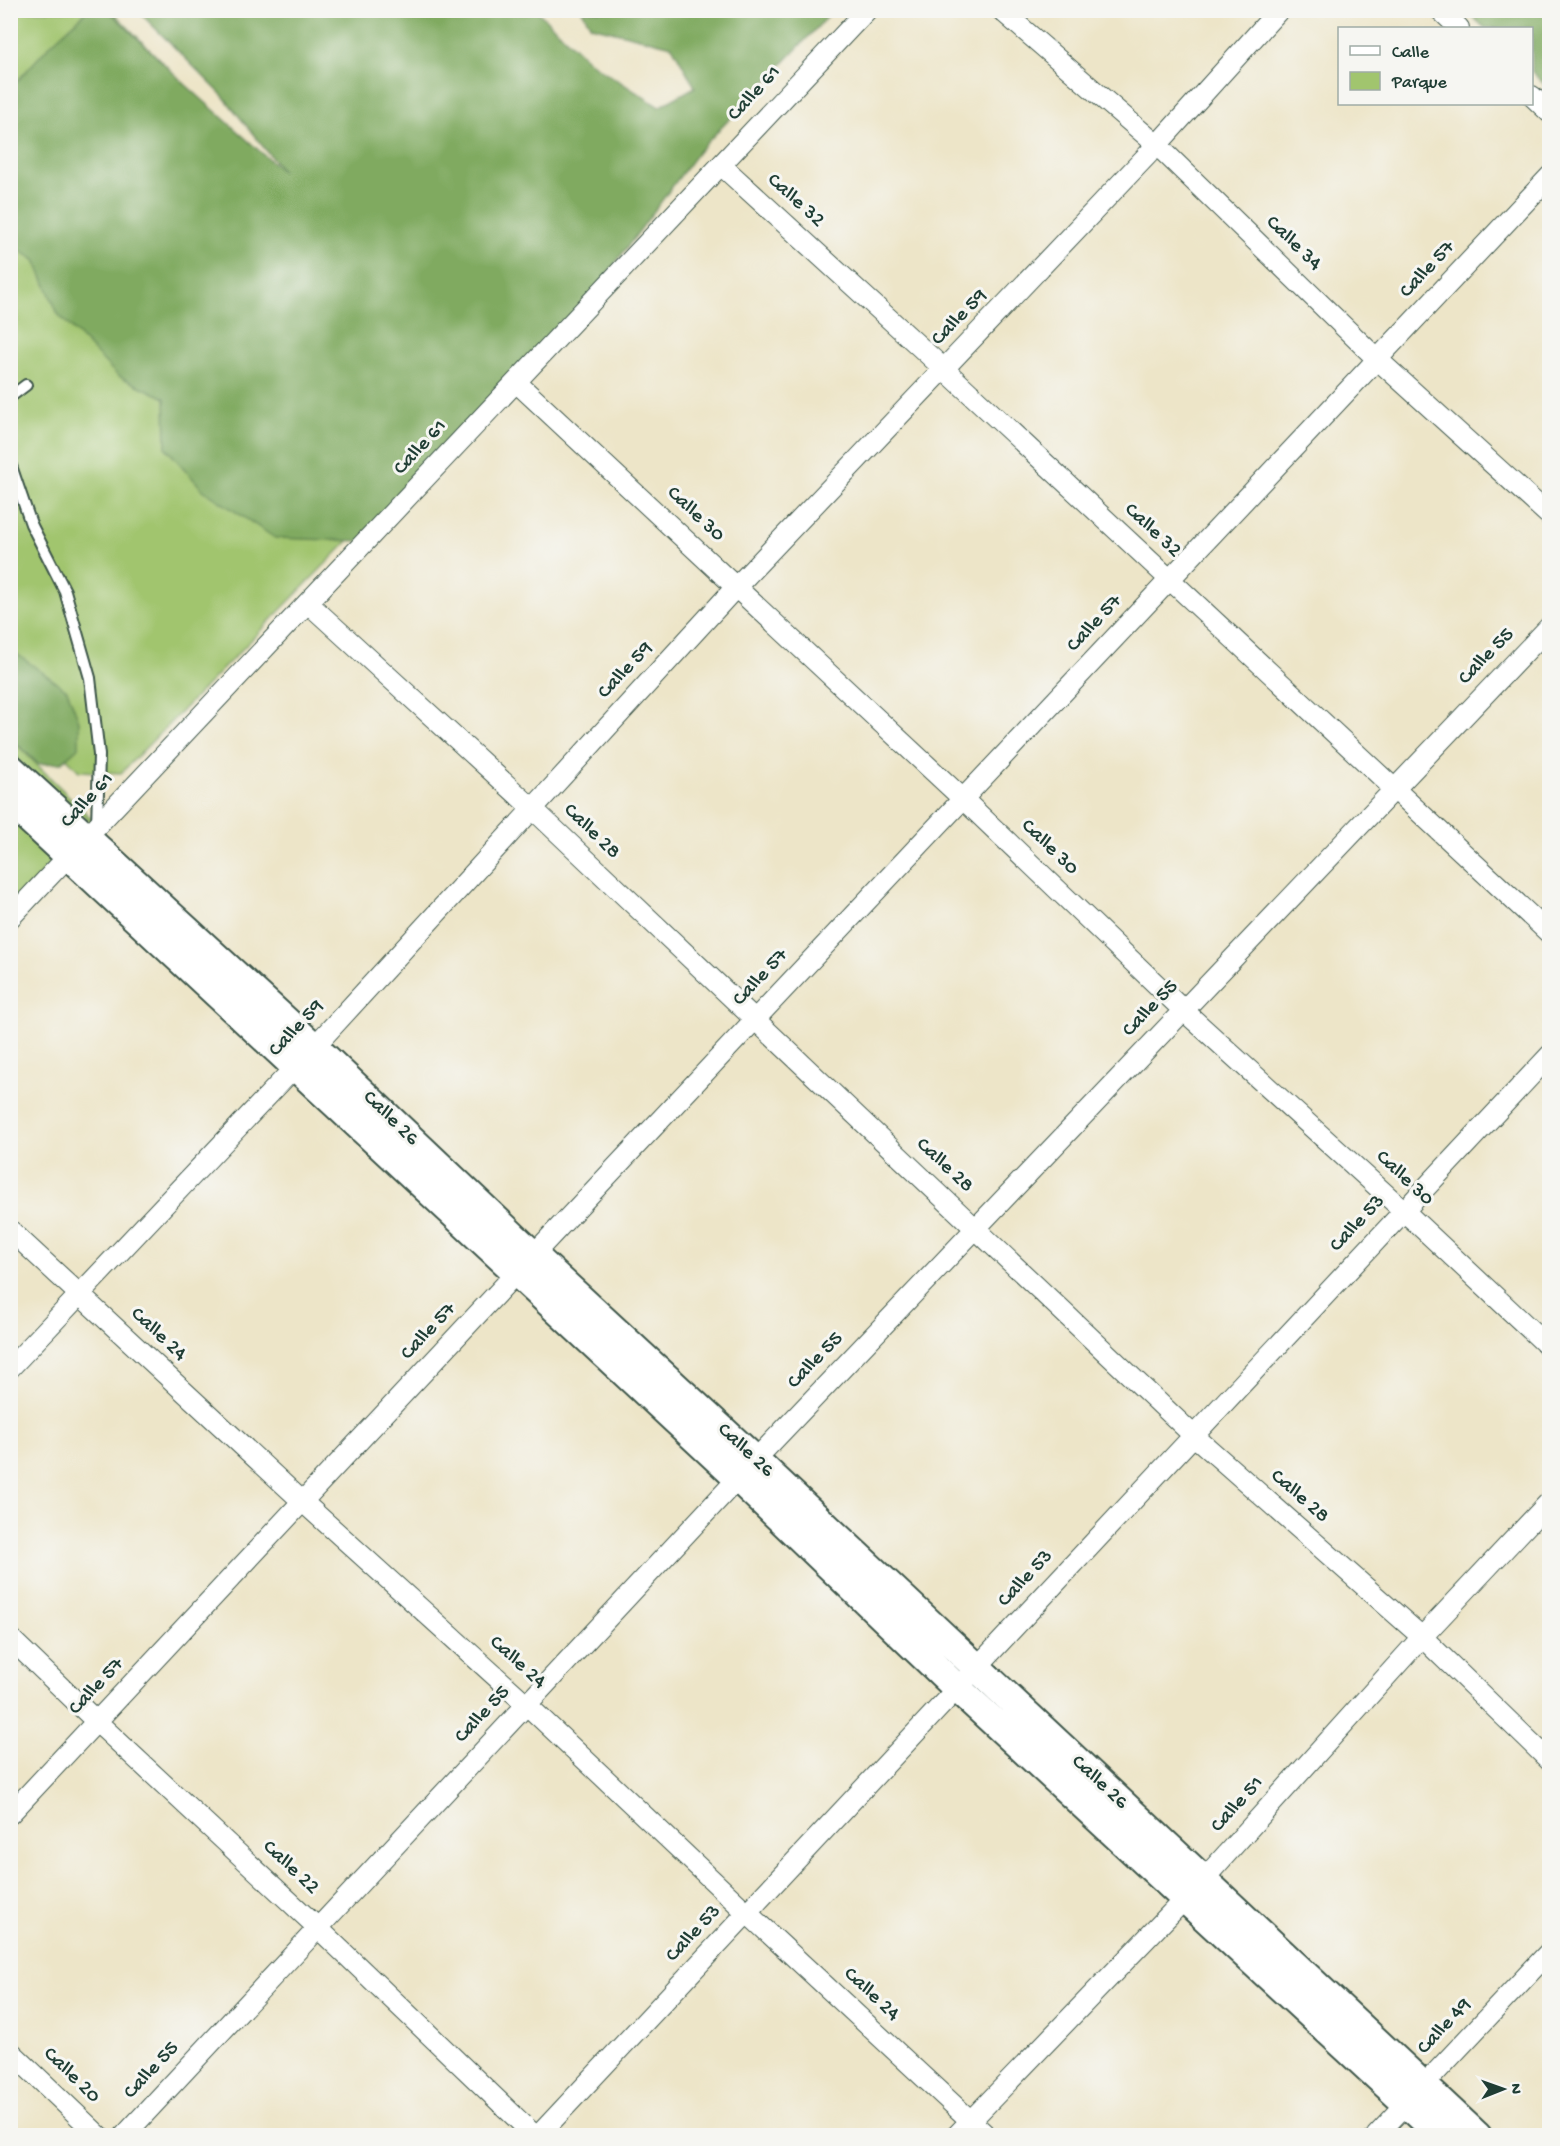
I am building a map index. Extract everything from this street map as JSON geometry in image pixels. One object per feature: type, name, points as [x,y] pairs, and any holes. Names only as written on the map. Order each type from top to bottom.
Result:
[{"type":"main road","name":"Calle 26","points":[[10,768],[305,1056],[966,1678],[1415,2094],[1477,2136]]},
{"type":"main road","name":"Calle 26","points":[[10,801],[84,840]]},
{"type":"main road","name":"Calle 26","points":[[1415,2094],[1442,2136]]},
{"type":"street","name":"Calle 61","points":[[10,918],[867,10]]},
{"type":"street","name":"Calle 34","points":[[1001,10],[1157,145],[1377,359],[1550,516]]},
{"type":"street","name":"Calle 59","points":[[10,1368],[305,1056],[736,587],[1157,145],[1279,10]]},
{"type":"street","points":[[1440,10],[1458,27]]},
{"type":"street","points":[[1533,97],[1550,113]]},
{"type":"street","name":"Calle 32","points":[[721,165],[944,369],[1550,934]]},
{"type":"street","name":"Calle 57","points":[[10,1814],[754,1020],[1550,176]]},
{"type":"street","name":"Calle 30","points":[[516,382],[963,799],[1183,1010],[1404,1211],[1550,1348]]},
{"type":"street","name":"Calle 28","points":[[308,603],[532,808],[1193,1435],[1422,1637],[1550,1761]]},
{"type":"street","name":"Calle 55","points":[[124,2136],[746,1469],[1550,626]]},
{"type":"street","name":"Calle 53","points":[[536,2136],[1550,1055]]},
{"type":"street","name":"Calle 24","points":[[10,1230],[303,1502],[526,1704],[987,2136]]},
{"type":"street","name":"Calle 51","points":[[956,2136],[1194,1889],[1422,1637],[1550,1502]]},
{"type":"street","name":"Calle 22","points":[[10,1638],[536,2136]]},
{"type":"street","name":"Calle 49","points":[[1376,2136],[1550,1951]]},
{"type":"street","name":"Calle 20","points":[[10,2051],[99,2136]]},
{"type":"lane","points":[[10,397],[26,385]]},
{"type":"lane","points":[[10,463],[31,524],[64,591],[90,678],[99,755],[84,840]]},
{"type":"green space","points":[[10,11],[112,11],[490,396],[121,773],[79,771],[11,701]]},
{"type":"green space","points":[[109,11],[186,85],[283,172],[223,96],[138,11],[537,11],[591,63],[659,107],[695,87],[672,46],[591,26],[582,11],[833,11],[698,152],[585,304],[361,541],[275,538],[203,490],[166,448],[165,398],[118,376],[58,314],[35,260],[11,245],[10,89],[50,45],[86,12]]},
{"type":"green space","points":[[1466,11],[1549,11],[1549,89],[1533,73],[1533,27],[1484,27]]},
{"type":"green space","points":[[10,649],[67,690],[79,721],[79,747],[61,763],[38,764],[11,738]]},
{"type":"green space","points":[[10,738],[94,821],[92,824],[11,755]]},
{"type":"green space","points":[[10,814],[49,854],[49,865],[10,907]]}]
